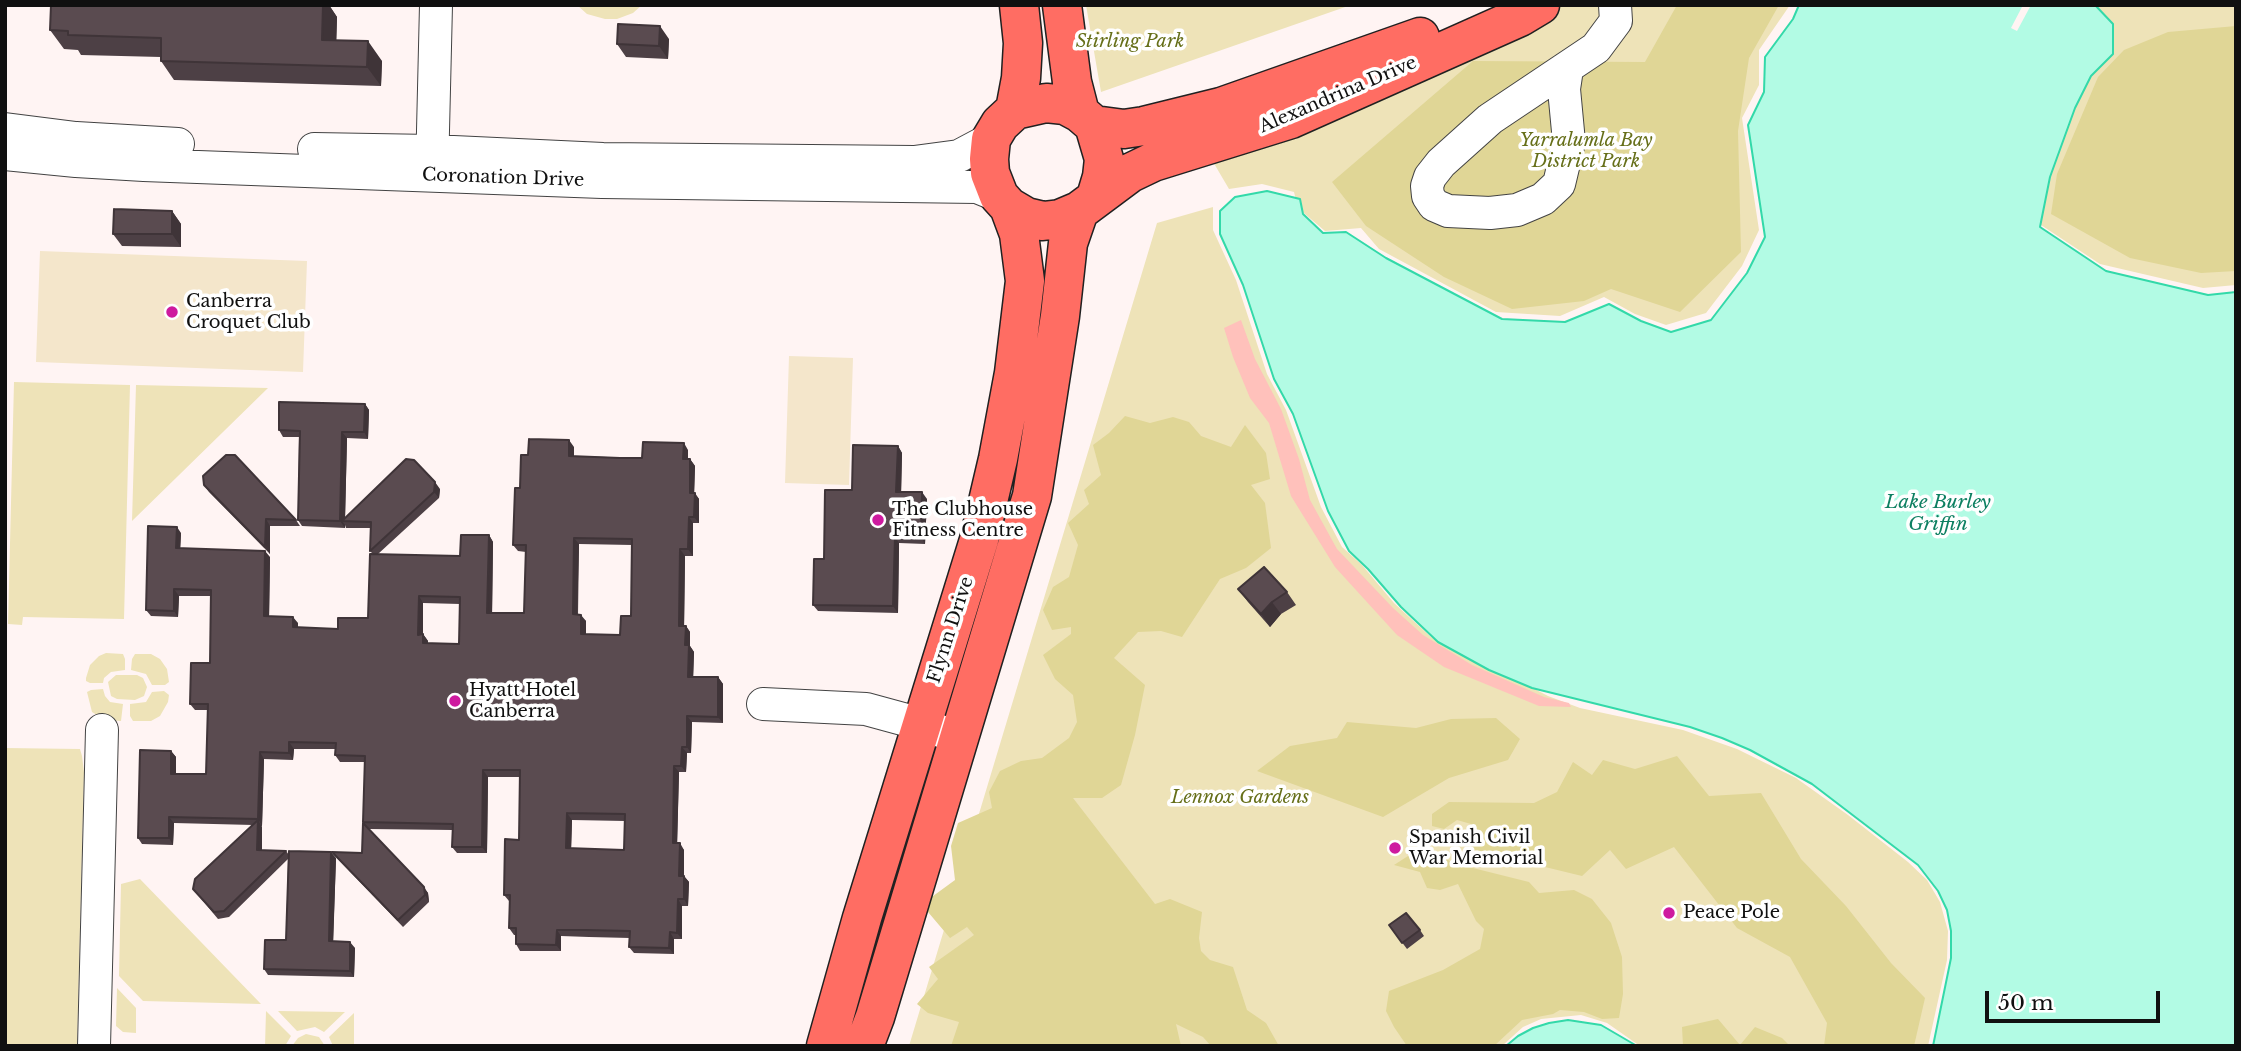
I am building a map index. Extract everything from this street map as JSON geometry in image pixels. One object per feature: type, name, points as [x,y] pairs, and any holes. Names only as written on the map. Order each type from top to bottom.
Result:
[{"type":"main road","points":[[1015,110],[1021,78],[1023,43],[1019,5]]},
{"type":"main road","points":[[864,1046],[1032,496],[1060,316],[1068,243],[1102,177],[1104,159],[1072,82],[1062,5]]},
{"type":"main road","name":"Alexandrina Drive","points":[[1087,119],[1124,129],[1144,127],[1221,107],[1518,5]]},
{"type":"main road","name":"Alexandrina Drive","points":[[1087,204],[1130,173],[1153,162],[1291,119],[1520,17],[1540,5]]},
{"type":"main road","points":[[1087,119],[1065,105],[1046,103],[1015,110],[1000,124],[991,139],[990,173],[1004,201],[1026,217],[1043,221],[1060,219],[1087,204]]},
{"type":"main road","name":"Flynn Drive","points":[[826,1046],[921,724],[979,540],[998,459],[1014,373],[1025,281],[1019,234],[1004,201]]},
{"type":"street","points":[[432,163],[436,5]]},
{"type":"street","points":[[1567,69],[1563,89],[1569,142],[1559,184],[1543,199],[1517,211],[1448,211],[1434,205],[1428,196],[1427,186],[1430,177],[1441,163],[1490,119],[1596,48],[1616,21],[1615,5]]},
{"type":"street","name":"Coronation Drive","points":[[5,129],[140,143],[432,163],[616,182],[976,187],[1004,201]]},
{"type":"street","name":"Coronation Drive","points":[[5,154],[76,161],[432,163],[603,159],[914,162],[958,156],[991,139]]},
{"type":"street","points":[[5,168],[76,161]]},
{"type":"street","points":[[763,704],[866,709],[921,724],[958,738]]},
{"type":"street","points":[[94,1046],[102,730]]},
{"type":"green space","points":[[577,5],[642,5],[633,13],[617,19],[605,19],[587,14]]},
{"type":"green space","name":"Stirling Park","points":[[1086,5],[1351,5],[1101,92]]},
{"type":"green space","name":"Yarralumla Bay District Park","points":[[1553,5],[1790,5],[1759,50],[1759,85],[1742,118],[1759,230],[1742,266],[1706,313],[1666,325],[1635,314],[1604,297],[1560,316],[1496,312],[1379,249],[1361,228],[1325,231],[1298,208],[1294,192],[1262,184],[1229,189],[1209,155]]},
{"type":"green space","name":"Yarralumla Bay District Park","points":[[1677,5],[1779,5],[1749,58],[1738,131],[1741,252],[1680,312],[1611,289],[1584,301],[1512,309],[1444,277],[1366,226],[1332,182],[1473,61],[1645,62]]},
{"type":"green space","points":[[2096,5],[2236,5],[2236,285],[2203,288],[2100,264],[2035,221],[2070,102],[2107,47],[2107,17]]},
{"type":"green space","points":[[2236,26],[2236,271],[2201,273],[2130,258],[2051,214],[2057,174],[2098,77],[2124,50],[2168,32]]},
{"type":"green space","name":"Lennox Gardens","points":[[1213,207],[1213,230],[1236,280],[1267,374],[1286,410],[1321,507],[1342,547],[1362,565],[1394,603],[1431,637],[1482,666],[1580,708],[1683,730],[1737,749],[1796,778],[1908,862],[1927,880],[1940,902],[1948,931],[1947,960],[1928,1046],[1640,1046],[1607,1023],[1581,1015],[1541,1019],[1523,1027],[1502,1046],[909,1046],[1157,223]]},
{"type":"green space","points":[[14,382],[130,385],[124,619],[23,617],[22,625],[8,624]]},
{"type":"green space","points":[[136,385],[268,388],[132,521]]},
{"type":"green space","points":[[1125,416],[1150,423],[1173,417],[1189,422],[1201,436],[1231,447],[1245,425],[1266,453],[1270,479],[1251,485],[1265,503],[1271,548],[1246,568],[1220,579],[1182,637],[1161,631],[1138,632],[1114,658],[1145,685],[1121,785],[1102,798],[1073,798],[1155,904],[1170,899],[1202,912],[1199,938],[1201,951],[1210,960],[1233,967],[1247,1010],[1266,1023],[1279,1046],[1211,1046],[1203,1037],[1176,1024],[1181,1046],[951,1046],[959,1022],[928,1013],[917,1004],[938,979],[929,967],[974,935],[967,927],[950,938],[928,912],[929,899],[955,880],[951,846],[958,823],[992,808],[989,792],[1000,771],[1021,761],[1042,758],[1069,738],[1077,722],[1073,695],[1055,679],[1043,655],[1071,634],[1071,627],[1052,630],[1043,610],[1053,587],[1069,577],[1078,545],[1068,523],[1089,504],[1084,490],[1101,475],[1093,445]]},
{"type":"green space","points":[[106,653],[123,654],[125,670],[111,672],[104,678],[103,683],[86,681],[90,665]]},
{"type":"green space","points":[[135,654],[151,654],[160,659],[167,669],[169,682],[165,685],[152,685],[146,674],[131,670]]},
{"type":"green space","points":[[116,675],[137,675],[143,678],[147,687],[144,696],[135,700],[111,696],[108,682]]},
{"type":"green space","points":[[103,689],[110,702],[123,704],[121,721],[105,720],[92,712],[87,692]]},
{"type":"green space","points":[[164,691],[169,695],[168,702],[160,716],[151,721],[133,721],[130,704],[146,702],[152,692]]},
{"type":"green space","points":[[1496,718],[1520,739],[1508,760],[1449,778],[1383,817],[1257,771],[1290,746],[1337,738],[1347,722],[1416,728],[1451,719]]},
{"type":"green space","points":[[5,748],[80,749],[82,756],[84,772],[77,1046],[5,1046]]},
{"type":"green space","points":[[1677,756],[1709,796],[1761,793],[1801,859],[1846,906],[1891,963],[1925,998],[1914,1046],[1824,1046],[1827,1023],[1790,957],[1737,928],[1674,847],[1626,869],[1610,850],[1582,876],[1471,849],[1471,824],[1457,820],[1444,829],[1432,826],[1432,814],[1449,802],[1534,803],[1557,792],[1573,762],[1592,775],[1603,760],[1635,769]]},
{"type":"green space","points":[[1419,849],[1435,852],[1453,863],[1529,882],[1539,893],[1574,890],[1592,899],[1611,923],[1622,957],[1623,994],[1619,1018],[1602,1019],[1584,1012],[1560,1010],[1522,1020],[1494,1046],[1407,1046],[1386,1011],[1389,991],[1443,970],[1480,949],[1484,929],[1476,921],[1458,884],[1440,890],[1427,888],[1420,872],[1394,865]]},
{"type":"green space","points":[[140,879],[261,1004],[143,1001],[119,976],[121,884]]},
{"type":"green space","points":[[117,988],[136,1008],[136,1033],[123,1032],[116,1026]]},
{"type":"green space","points":[[266,1011],[291,1036],[285,1046],[265,1046]]},
{"type":"green space","points":[[278,1011],[345,1012],[324,1032],[315,1027],[297,1031]]},
{"type":"green space","points":[[354,1013],[354,1046],[333,1046],[329,1037]]},
{"type":"green space","points":[[1718,1019],[1740,1045],[1755,1027],[1782,1038],[1790,1046],[1683,1046],[1682,1027]]},
{"type":"green space","points":[[306,1034],[319,1037],[325,1046],[292,1046],[298,1038]]},
{"type":"sand","points":[[1241,320],[1255,359],[1281,409],[1310,500],[1337,549],[1393,608],[1423,635],[1472,665],[1544,697],[1569,703],[1571,707],[1539,706],[1444,667],[1397,635],[1335,567],[1291,496],[1269,423],[1250,398],[1233,357],[1224,328]]},
{"type":"shaded area","name":"Canberra Croquet Club","points":[[40,251],[307,261],[303,372],[36,362]]},
{"type":"shaded area","points":[[789,356],[853,358],[849,485],[785,483]]},
{"type":"water","name":"Lake Burley Griffin","points":[[1799,5],[2095,5],[2113,24],[2113,54],[2091,76],[2075,108],[2050,177],[2040,227],[2106,271],[2208,295],[2236,292],[2236,1046],[1933,1046],[1951,958],[1951,931],[1947,910],[1938,891],[1918,865],[1812,784],[1750,750],[1690,727],[1532,688],[1489,670],[1438,642],[1349,551],[1328,511],[1293,414],[1274,379],[1243,285],[1220,234],[1220,211],[1235,197],[1267,191],[1300,199],[1303,214],[1323,233],[1346,232],[1386,258],[1502,319],[1565,322],[1609,304],[1641,321],[1671,332],[1711,320],[1747,273],[1765,237],[1748,125],[1764,92],[1765,57],[1793,19]]},
{"type":"water","points":[[1568,1020],[1601,1025],[1637,1046],[1506,1046],[1533,1028]]},
{"type":"pier","points":[[2023,5],[2031,5],[2017,31],[2011,28]]},
{"type":"building","points":[[51,5],[323,5],[322,40],[368,41],[367,67],[161,61],[161,38],[68,35],[68,31],[50,30]]},
{"type":"building","points":[[618,24],[660,26],[659,46],[617,44]]},
{"type":"building","points":[[114,209],[172,211],[172,234],[113,234]]},
{"type":"building","points":[[279,402],[365,404],[364,432],[342,432],[340,521],[298,520],[300,431],[279,430]]},
{"type":"building","name":"Hyatt Hotel Canberra","points":[[529,439],[569,440],[569,456],[620,458],[642,458],[643,442],[684,443],[683,459],[690,459],[690,493],[695,493],[694,517],[689,517],[688,549],[680,549],[679,626],[686,626],[685,645],[689,645],[688,677],[718,677],[718,717],[687,716],[687,747],[682,747],[681,766],[674,766],[673,843],[680,843],[679,876],[684,876],[684,899],[678,899],[677,933],[670,932],[669,948],[629,947],[630,931],[557,930],[556,945],[516,944],[516,928],[509,928],[510,895],[504,895],[505,839],[519,840],[520,770],[483,770],[482,847],[452,847],[453,824],[363,822],[365,756],[335,755],[336,743],[289,742],[289,753],[260,752],[258,819],[169,817],[169,838],[138,838],[140,750],[171,751],[171,774],[206,774],[208,704],[190,704],[191,663],[210,663],[211,590],[174,589],[174,611],[146,610],[148,526],[177,527],[176,548],[265,551],[264,616],[293,617],[293,627],[338,629],[338,618],[368,618],[370,554],[460,556],[461,535],[489,535],[487,613],[524,613],[526,545],[513,545],[515,488],[520,488],[521,455],[528,455]],"holes":[[[574,538],[632,539],[631,616],[621,616],[620,635],[581,634],[581,615],[573,614]],[[419,596],[460,597],[459,644],[423,643],[423,634],[418,635]],[[567,813],[625,814],[624,850],[566,848]]]},
{"type":"building","name":"The Clubhouse Fitness Centre","points":[[853,445],[898,446],[896,492],[922,492],[921,537],[895,537],[893,606],[813,605],[814,559],[824,559],[825,490],[852,490]]},
{"type":"building","points":[[226,455],[235,455],[296,520],[266,519],[265,547],[204,485],[203,476]]},
{"type":"building","points":[[406,459],[414,460],[435,482],[434,492],[370,551],[371,522],[342,521]]},
{"type":"building","points":[[1264,567],[1287,592],[1261,614],[1238,589]]},
{"type":"building","points":[[258,820],[257,850],[286,851],[224,911],[214,912],[193,889],[195,879]]},
{"type":"building","points":[[363,823],[424,887],[425,895],[398,920],[332,852],[362,853]]},
{"type":"building","points":[[289,851],[331,852],[329,941],[350,942],[350,971],[264,969],[265,940],[286,940]]},
{"type":"building","points":[[1406,913],[1420,930],[1402,943],[1389,925]]},
{"type":"place","name":"Canberra Croquet Club","points":[[172,312]]},
{"type":"place","name":"The Clubhouse Fitness Centre","points":[[878,520]]},
{"type":"place","name":"Hyatt Hotel Canberra","points":[[455,701]]},
{"type":"place","name":"Spanish Civil War Memorial","points":[[1395,848]]},
{"type":"place","name":"Peace Pole","points":[[1669,913]]}]
